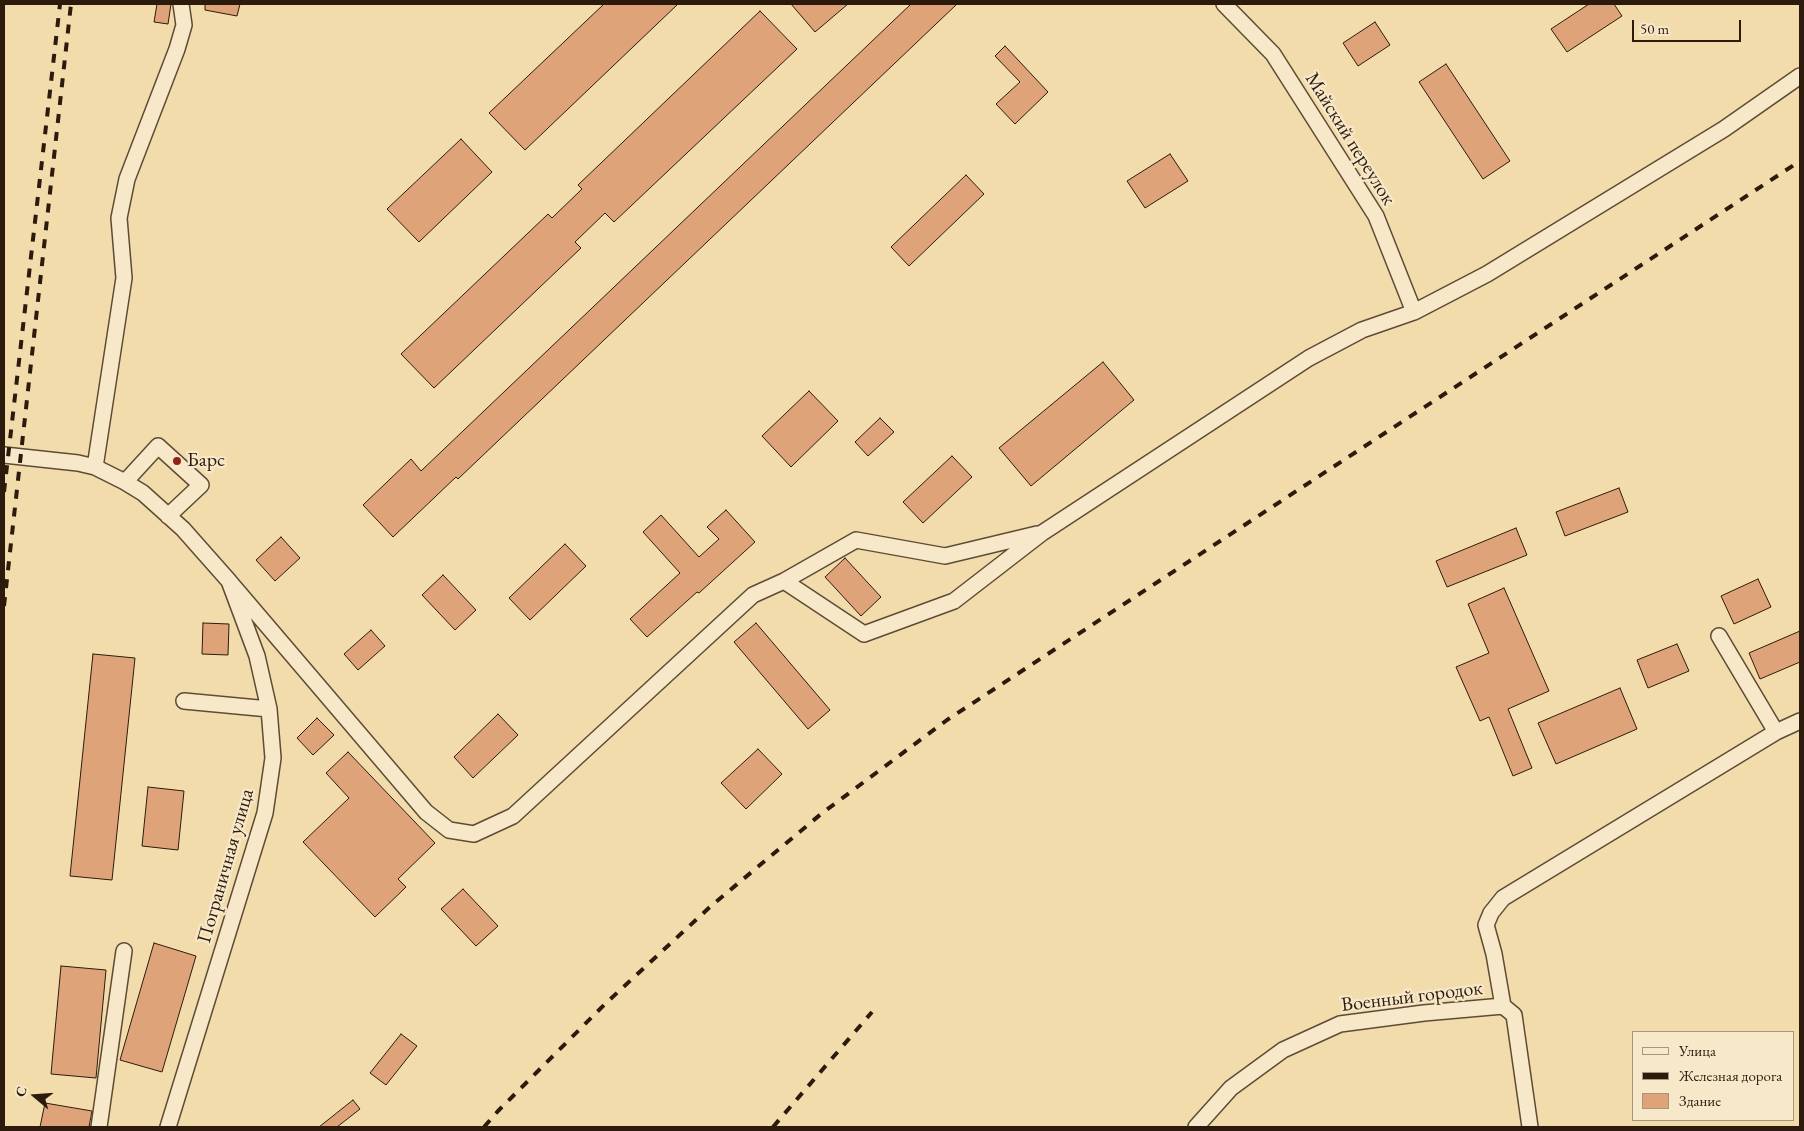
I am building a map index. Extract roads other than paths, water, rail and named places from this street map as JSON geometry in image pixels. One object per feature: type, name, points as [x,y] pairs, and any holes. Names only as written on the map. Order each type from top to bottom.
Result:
[{"type":"street","points":[[95,468],[124,278],[120,218],[127,179],[177,49],[184,25],[181,4]]},
{"type":"street","name":"Майский переулок","points":[[1224,4],[1274,54],[1376,216],[1414,312]]},
{"type":"street","points":[[784,581],[864,634],[954,601],[1042,533],[1309,358],[1362,330],[1414,312],[1487,274],[1724,129],[1800,76]]},
{"type":"street","points":[[125,482],[158,446],[201,485],[168,516]]},
{"type":"street","name":"Пограничная улица","points":[[6,456],[78,463],[95,468],[143,493],[183,529],[230,581],[257,656],[269,708],[273,758],[266,813],[168,1127]]},
{"type":"street","points":[[230,581],[426,812],[449,830],[474,834],[513,816],[754,595],[784,581],[856,540],[945,556],[1042,533]]},
{"type":"street","points":[[1719,636],[1776,732]]},
{"type":"street","points":[[184,701],[269,708]]},
{"type":"street","name":"Военный городок","points":[[1196,1127],[1231,1088],[1283,1050],[1340,1024],[1424,1013],[1503,1006],[1494,954],[1486,925],[1491,913],[1503,898],[1776,732],[1800,721]]},
{"type":"street","points":[[98,1127],[124,951]]},
{"type":"street","points":[[1503,1006],[1514,1014],[1530,1127]]},
{"type":"railway","points":[[4,492],[60,4]]},
{"type":"railway","points":[[4,606],[71,4]]},
{"type":"railway","points":[[484,1127],[605,1004],[711,906],[821,814],[947,720],[1800,161]]},
{"type":"railway","points":[[773,1127],[872,1012]]},
{"type":"place","name":"Барс","points":[[177,461]]}]
